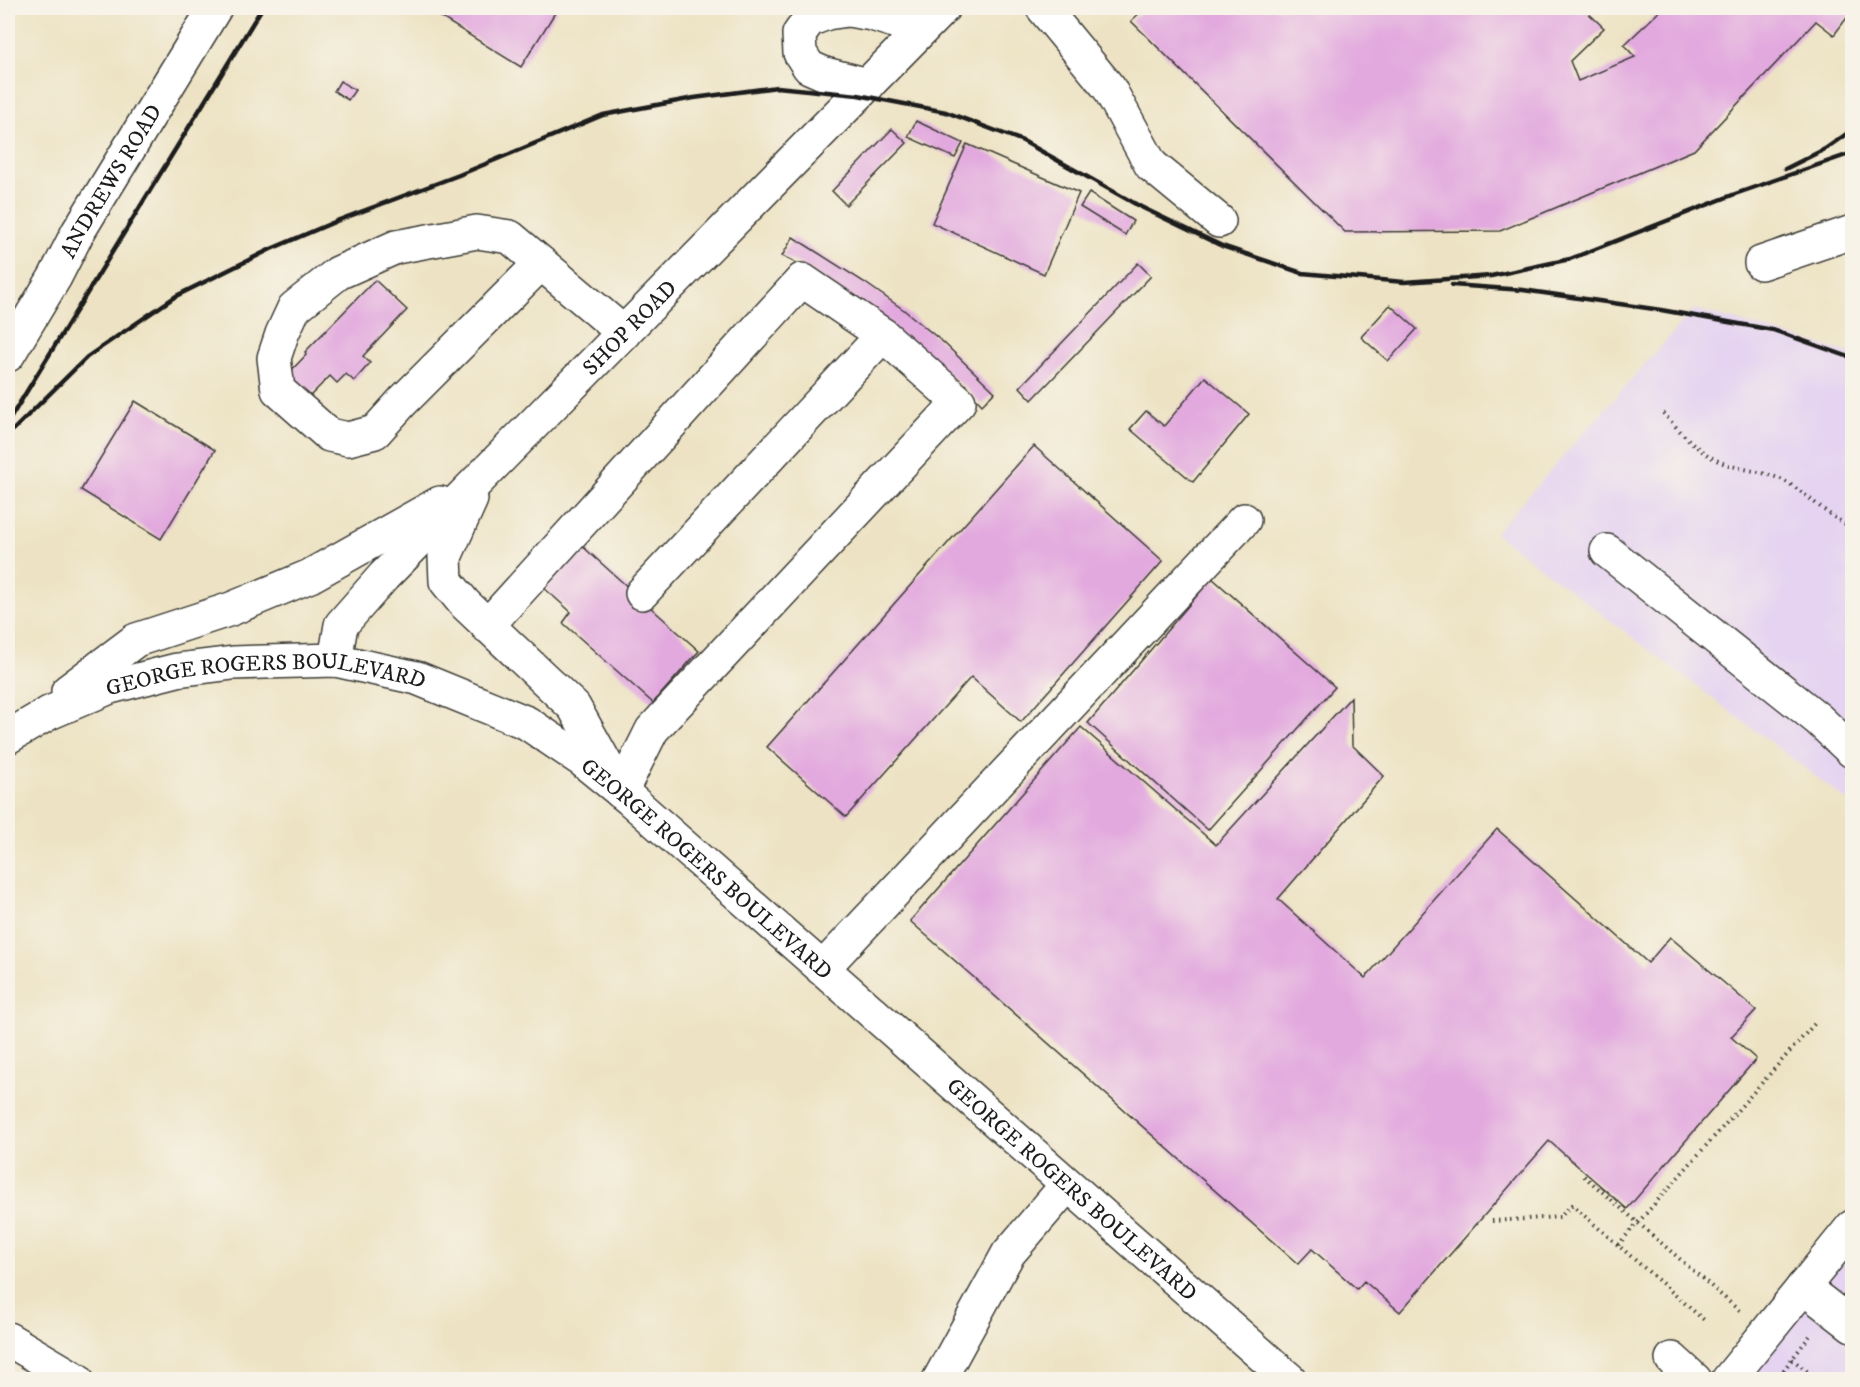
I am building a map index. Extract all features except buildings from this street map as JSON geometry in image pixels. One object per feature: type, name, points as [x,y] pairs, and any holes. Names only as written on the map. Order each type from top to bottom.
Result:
[{"type":"street","name":"ANDREWS ROAD","points":[[8,355],[55,278],[78,232],[215,8]]},
{"type":"street","points":[[1043,8],[1109,88],[1151,165],[1219,220]]},
{"type":"street","points":[[868,85],[825,74],[809,67],[801,52],[800,34],[809,20],[827,13],[848,10],[932,19]]},
{"type":"street","name":"SHOP ROAD","points":[[335,660],[341,625],[384,576],[932,19]]},
{"type":"street","points":[[541,263],[375,432],[348,439],[329,435],[278,390],[274,358],[294,308],[338,273],[396,247],[477,232],[510,237],[541,263],[624,333]]},
{"type":"street","points":[[1761,263],[1852,232]]},
{"type":"street","points":[[488,626],[802,280],[884,335],[959,402],[652,730],[621,792]]},
{"type":"street","points":[[642,593],[884,335]]},
{"type":"street","points":[[480,479],[446,558],[446,581],[464,603],[574,707],[621,792]]},
{"type":"street","points":[[8,737],[136,640],[231,609],[310,576],[480,479]]},
{"type":"street","points":[[822,969],[1244,520]]},
{"type":"street","points":[[1607,551],[1818,719],[1852,751]]},
{"type":"street","name":"GEORGE ROGERS BOULEVARD","points":[[8,737],[49,713],[110,687],[177,669],[233,663],[335,660],[417,678],[527,723],[582,760],[621,792],[1290,1380]]},
{"type":"street","points":[[939,1380],[1008,1254],[1067,1185]]},
{"type":"street","points":[[1728,1380],[1852,1227]]},
{"type":"street","points":[[1803,1287],[1852,1326]]},
{"type":"street","points":[[8,1338],[77,1380]]},
{"type":"path","points":[[1664,413],[1690,441],[1708,455],[1725,463],[1766,474],[1788,484],[1837,520],[1852,527]]},
{"type":"path","points":[[1618,1245],[1816,1022]]},
{"type":"path","points":[[1584,1176],[1747,1318]]},
{"type":"path","points":[[1492,1221],[1560,1217],[1572,1205],[1704,1320]]},
{"type":"path","points":[[1776,1380],[1815,1329]]},
{"type":"path","points":[[1792,1359],[1818,1380]]},
{"type":"shaded area","points":[[1694,309],[1852,354],[1852,804],[1495,533]]},
{"type":"shaded area","points":[[1852,1230],[1852,1379],[1730,1379]]},
{"type":"railway","points":[[8,422],[262,8]]},
{"type":"railway","points":[[8,435],[87,357],[176,296],[271,249],[603,115],[694,98],[777,87],[858,95],[946,112],[1023,141],[1141,207],[1222,246],[1302,273],[1404,282],[1491,276],[1570,259],[1735,194],[1852,153]]},
{"type":"railway","points":[[1785,169],[1825,149],[1852,130]]},
{"type":"railway","points":[[1452,285],[1523,290],[1661,310],[1773,330],[1852,358]]}]
